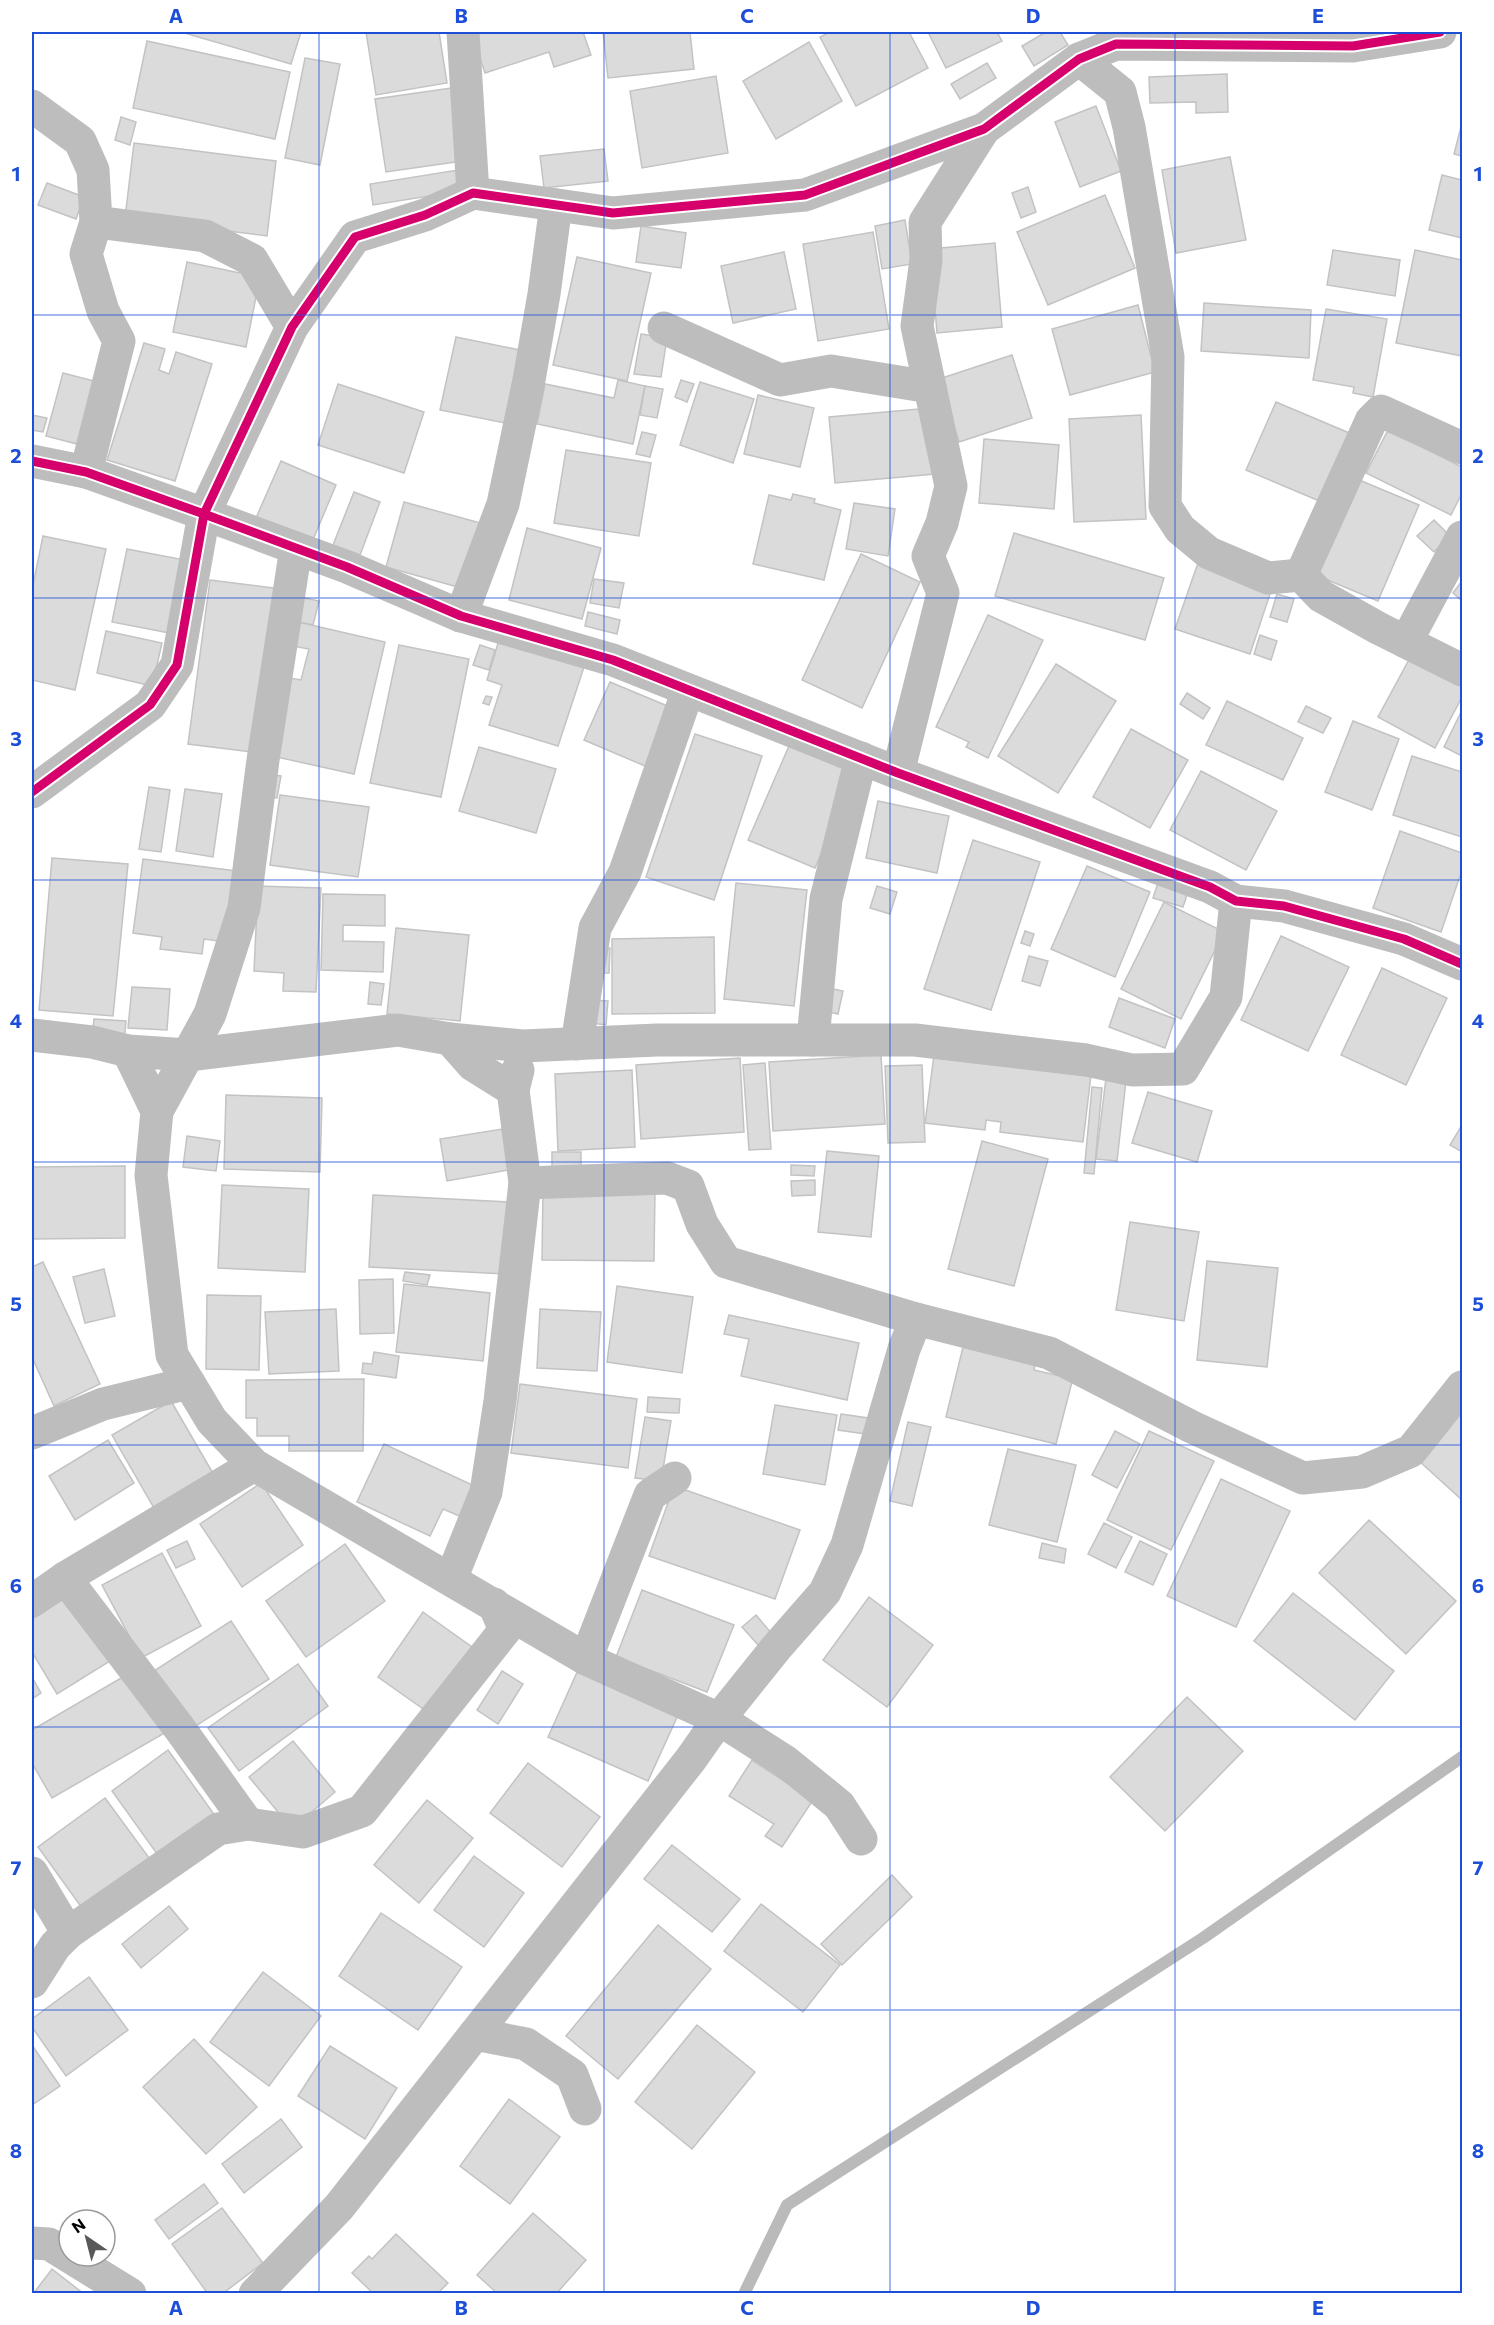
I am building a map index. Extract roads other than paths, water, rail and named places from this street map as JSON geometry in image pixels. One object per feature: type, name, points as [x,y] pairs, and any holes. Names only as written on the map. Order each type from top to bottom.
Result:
[{"type":"street","points":[[463,32],[473,194]]},
{"type":"street","points":[[32,792],[150,705],[177,665],[204,514],[292,327],[355,237],[425,215],[473,194],[613,213],[805,195],[984,129],[1079,59],[1113,38],[1353,46],[1440,32]]},
{"type":"street","points":[[1079,59],[1120,92],[1129,127],[1168,357],[1165,506],[1180,529],[1209,553],[1268,578],[1301,575]]},
{"type":"street","points":[[32,106],[80,141],[93,170],[96,222],[86,254],[103,311],[119,341],[86,472]]},
{"type":"street","points":[[898,773],[943,593],[928,556],[942,524],[951,486],[916,326],[926,260],[925,222],[984,129]]},
{"type":"street","points":[[461,616],[502,504],[530,380],[556,205]]},
{"type":"street","points":[[96,222],[205,236],[252,260],[292,327]]},
{"type":"street","points":[[664,328],[780,380],[831,371],[930,387]]},
{"type":"street","points":[[1301,575],[1371,421],[1381,411],[1462,448]]},
{"type":"street","points":[[32,461],[86,472],[204,514],[296,548],[461,616],[613,660],[898,773],[1210,886],[1236,901],[1284,906],[1404,939],[1462,964]]},
{"type":"street","points":[[1406,642],[1462,537]]},
{"type":"street","points":[[296,548],[263,760],[244,908],[210,1014],[157,1111],[151,1175],[172,1355],[212,1421],[254,1466],[452,1579],[586,1659],[719,1719],[786,1761],[839,1805],[861,1839]]},
{"type":"street","points":[[1301,575],[1320,596],[1462,670]]},
{"type":"street","points":[[577,1044],[595,928],[625,872],[688,690]]},
{"type":"street","points":[[813,1040],[826,899],[861,758]]},
{"type":"street","points":[[32,1035],[92,1042],[128,1051],[188,1055],[398,1030],[450,1039],[523,1046],[657,1040],[915,1040],[1086,1060],[1132,1071],[1183,1069],[1226,997],[1236,901]]},
{"type":"street","points":[[450,1039],[472,1065],[513,1090]]},
{"type":"street","points":[[452,1579],[486,1492],[500,1401],[525,1184],[513,1090],[523,1046]]},
{"type":"street","points":[[128,1051],[157,1111]]},
{"type":"street","points":[[525,1184],[667,1178],[688,1186],[702,1224],[726,1262],[916,1319],[1049,1353],[1192,1427],[1303,1478],[1362,1472],[1411,1451],[1462,1387]]},
{"type":"street","points":[[255,2294],[339,2207],[691,1759],[719,1719],[825,1592],[847,1545],[904,1349],[916,1319]]},
{"type":"street","points":[[32,1433],[103,1404],[189,1383]]},
{"type":"street","points":[[32,1601],[65,1578],[254,1466]]},
{"type":"street","points":[[586,1659],[650,1495],[675,1478]]},
{"type":"street","points":[[65,1578],[180,1728],[248,1824]]},
{"type":"street","points":[[32,1982],[55,1946],[68,1933],[218,1829],[248,1824],[303,1832],[362,1811],[505,1630],[494,1604]]},
{"type":"street","points":[[32,1873],[68,1933]]},
{"type":"street","points":[[475,2034],[525,2044],[572,2075],[585,2109]]},
{"type":"street","points":[[32,2243],[49,2244],[130,2294]]},
{"type":"waterway","points":[[744,2294],[787,2205],[1203,1938],[1462,1757]]}]
